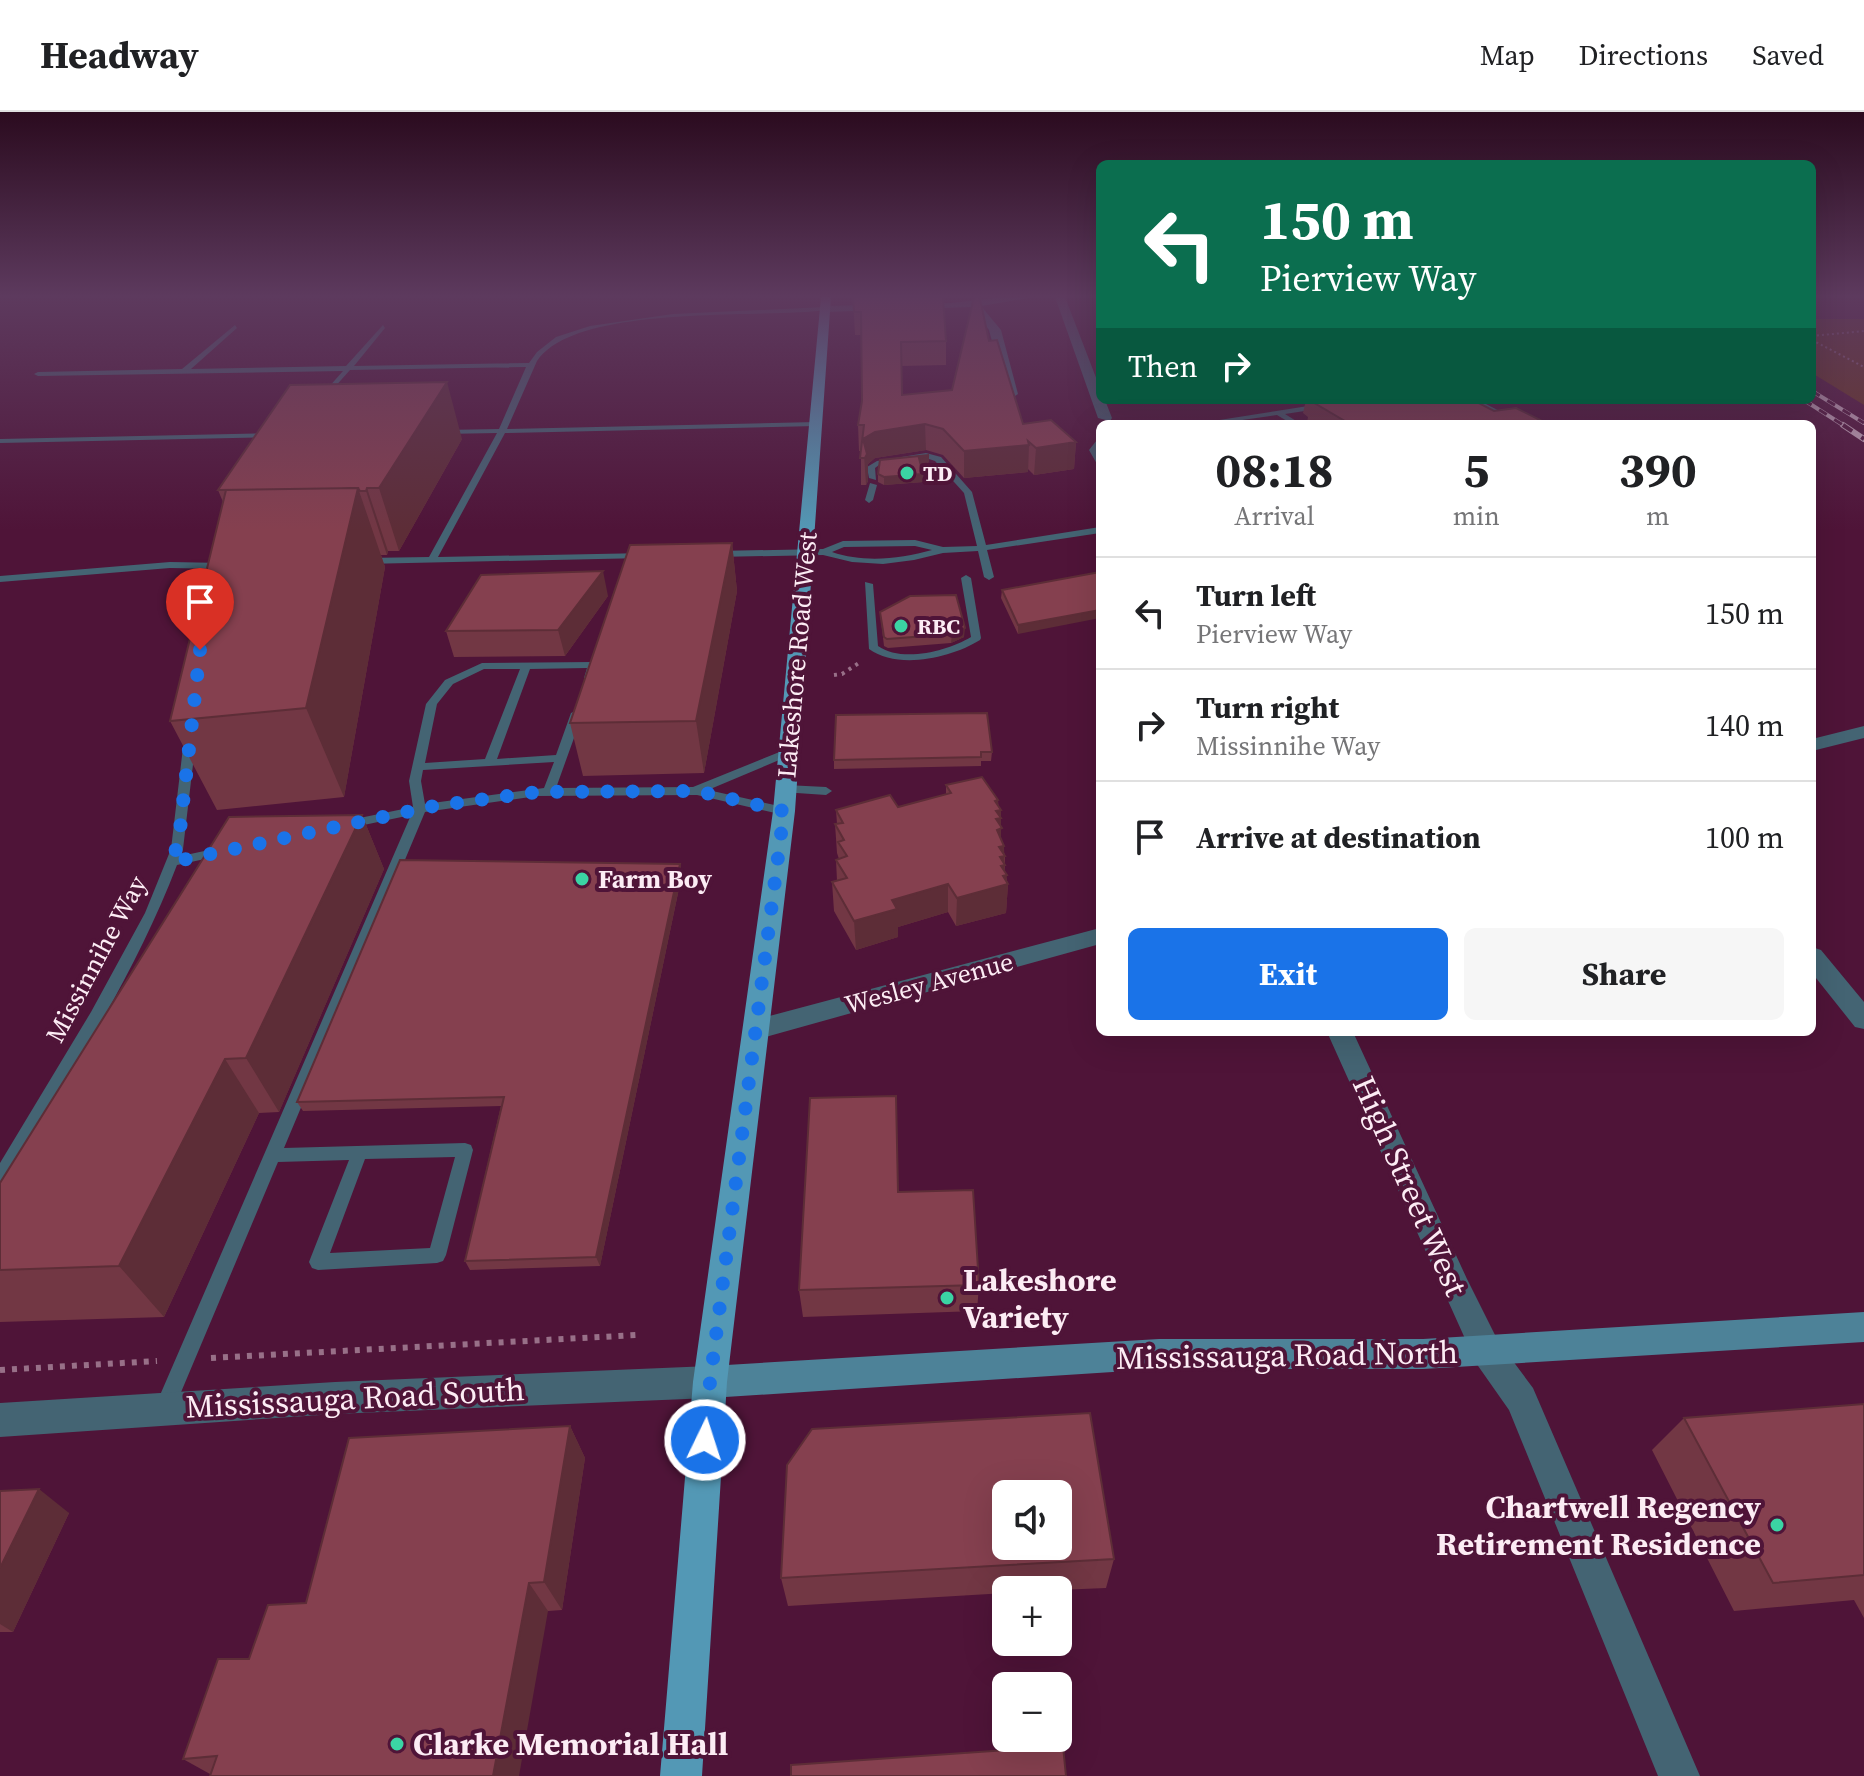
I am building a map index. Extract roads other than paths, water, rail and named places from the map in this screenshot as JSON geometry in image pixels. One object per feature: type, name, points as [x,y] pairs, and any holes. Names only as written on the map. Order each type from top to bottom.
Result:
[{"type":"main road","name":"Lakeshore Road West","points":[[681,1776],[710,1382],[758,1029],[785,800],[820,375]]},
{"type":"main road","name":"Mississauga Road North","points":[[710,1382],[1159,1354],[1487,1352],[1864,1327]]},
{"type":"street","points":[[1007,375],[1014,400]]},
{"type":"street","points":[[1102,404],[1105,418]]},
{"type":"street","points":[[1816,744],[1864,732]]},
{"type":"street","name":"Wesley Avenue","points":[[758,1029],[1096,937]]},
{"type":"street","points":[[1816,961],[1864,1020]]},
{"type":"street","name":"High Street West","points":[[1342,1036],[1487,1352],[1521,1399],[1679,1776]]},
{"type":"street","name":"Mississauga Road South","points":[[0,1420],[366,1396],[710,1382]]},
{"type":"lane","points":[[320,402],[342,375]]},
{"type":"lane","points":[[432,559],[502,431],[528,375]]},
{"type":"lane","points":[[1480,404],[1513,420]]},
{"type":"lane","points":[[1227,420],[1331,405]]},
{"type":"lane","points":[[1279,413],[1290,420]]},
{"type":"lane","points":[[427,432],[816,424]]},
{"type":"lane","points":[[0,441],[277,435]]},
{"type":"lane","points":[[869,500],[873,482],[871,467],[877,463],[933,456],[965,487],[971,499],[989,577]]},
{"type":"lane","points":[[824,552],[842,560],[915,558],[943,550],[982,548],[1096,531]]},
{"type":"lane","points":[[697,554],[824,552],[843,544],[901,543],[943,550]]},
{"type":"lane","points":[[357,561],[650,555]]},
{"type":"lane","points":[[0,579],[210,561],[237,565]]},
{"type":"lane","points":[[207,581],[210,561]]},
{"type":"lane","points":[[868,584],[873,647],[877,652],[901,658],[973,642],[977,634],[966,578]]},
{"type":"lane","points":[[164,1409],[420,809],[415,781],[432,704],[449,682],[482,666],[594,665],[585,691]]},
{"type":"lane","points":[[490,762],[526,666]]},
{"type":"lane","points":[[549,792],[580,704]]},
{"type":"lane","name":"Missinnihe Way","points":[[0,1178],[135,949],[173,862],[180,830],[191,731]]},
{"type":"lane","points":[[697,791],[787,753]]},
{"type":"lane","points":[[419,767],[561,758]]},
{"type":"lane","points":[[329,828],[420,809],[549,792],[697,791],[785,800],[826,791]]},
{"type":"lane","points":[[173,862],[237,848]]},
{"type":"lane","points":[[272,1155],[360,1152],[465,1150],[437,1255],[318,1262],[360,1152]]},
{"type":"railway","points":[[1816,393],[1864,423]]},
{"type":"railway","points":[[1810,404],[1846,427]]},
{"type":"railway","points":[[1846,427],[1864,439]]},
{"type":"place","name":"TD","points":[[907,473]]},
{"type":"place","name":"RBC","points":[[901,626]]},
{"type":"place","name":"Farm Boy","points":[[582,879]]},
{"type":"place","name":"Lakeshore Variety","points":[[947,1298]]},
{"type":"place","name":"Chartwell Regency Retirement Residence","points":[[1777,1525]]},
{"type":"place","name":"Clarke Memorial Hall","points":[[397,1744]]}]
